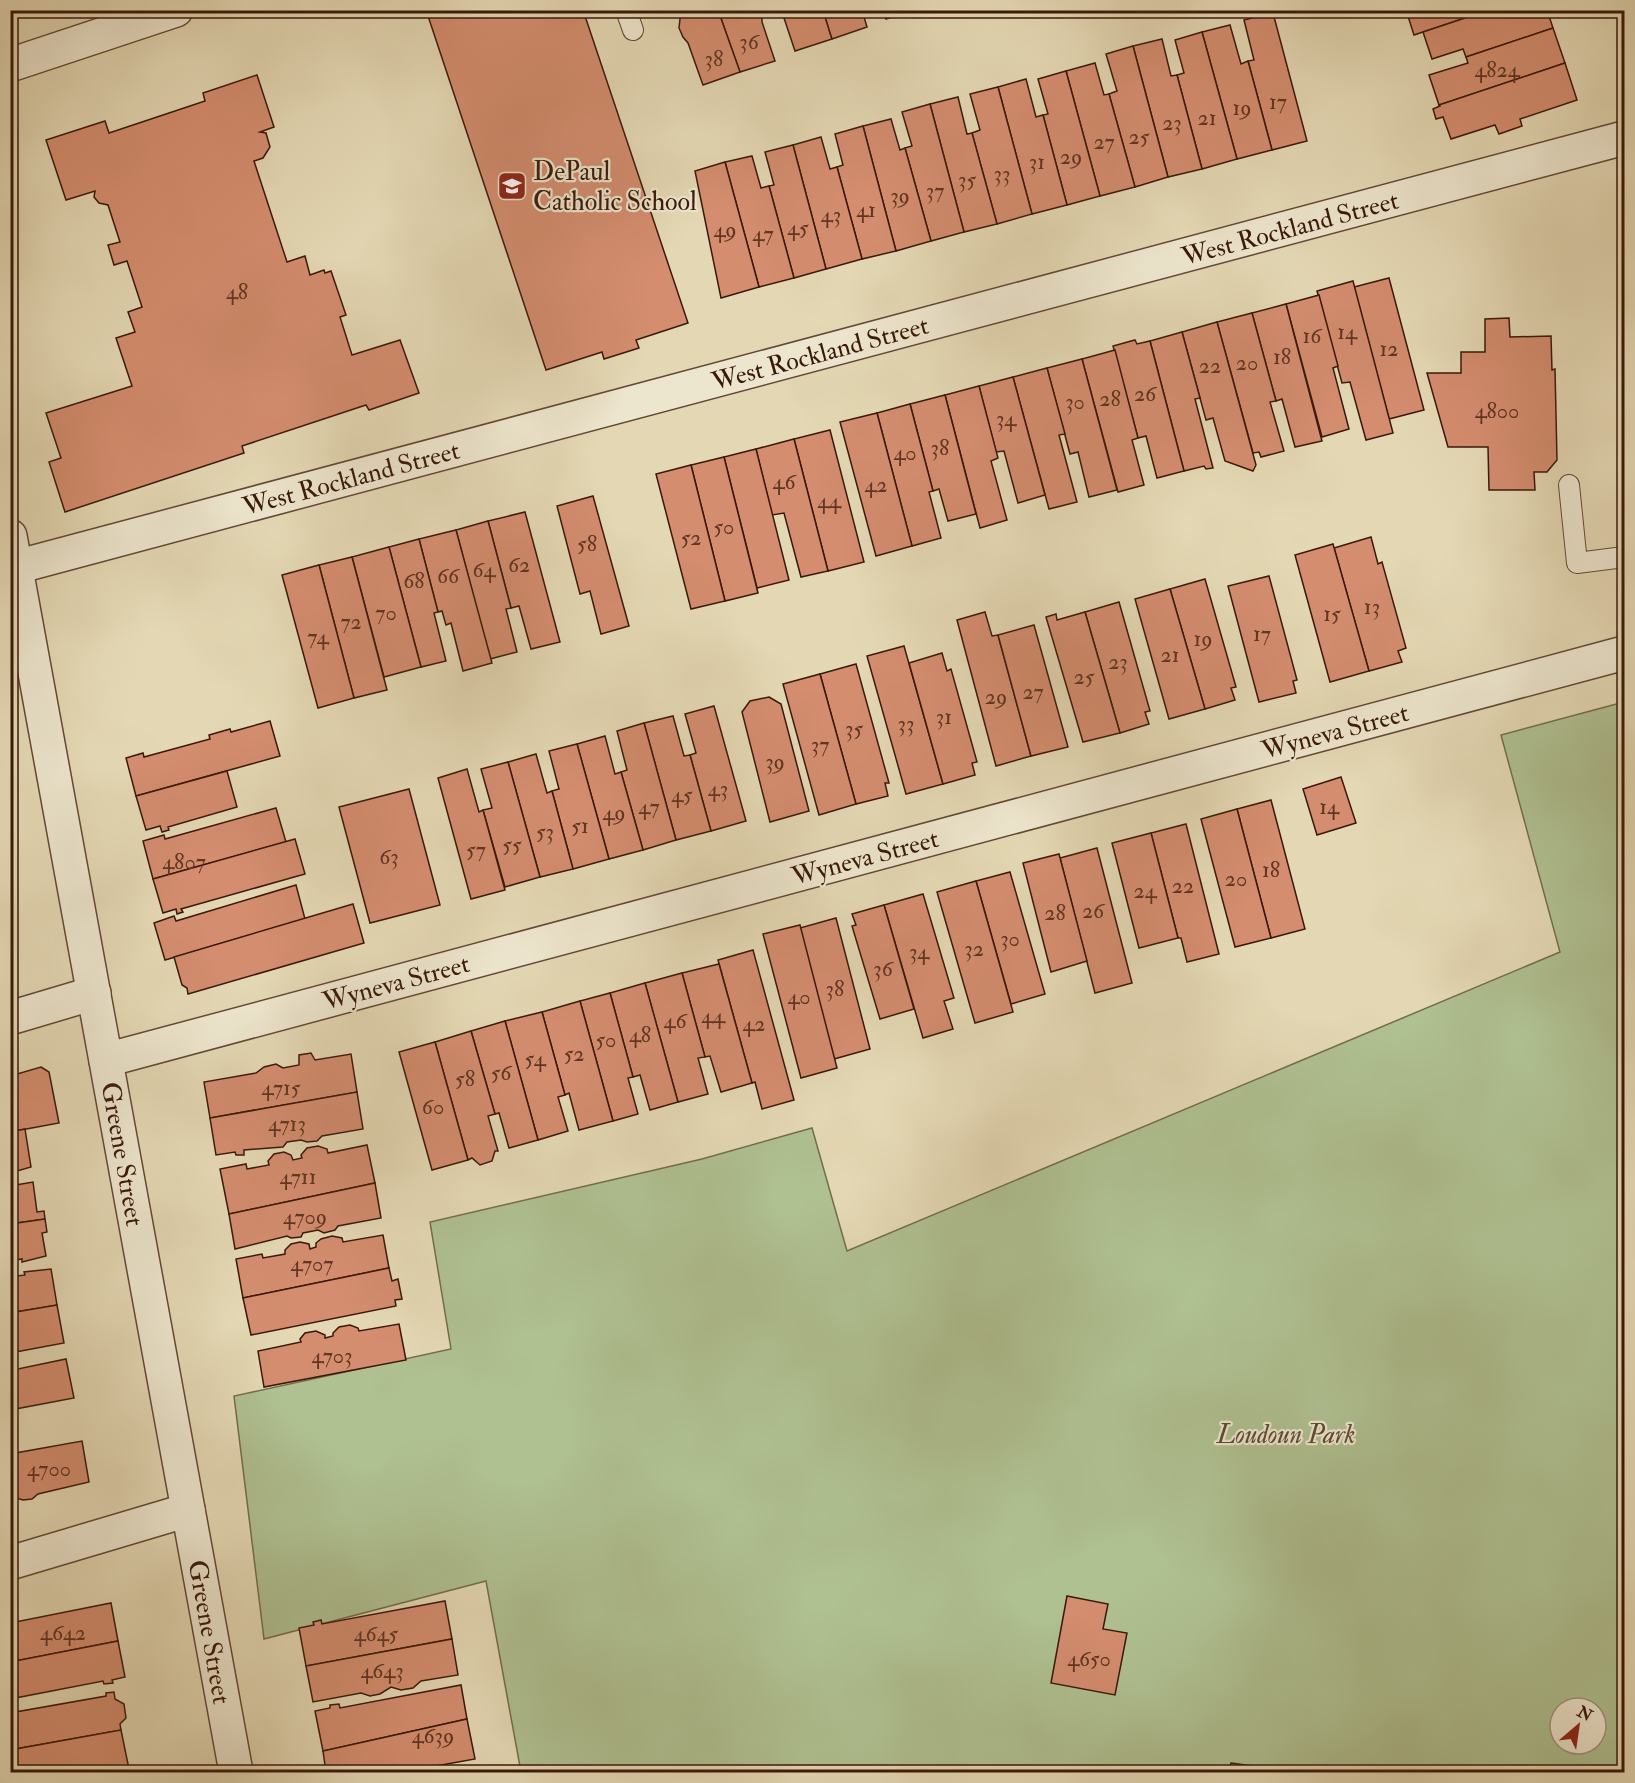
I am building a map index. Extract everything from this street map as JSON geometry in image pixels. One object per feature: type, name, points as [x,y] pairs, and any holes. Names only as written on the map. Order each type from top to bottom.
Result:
[{"type":"street","points":[[10,65],[176,10]]},
{"type":"street","name":"West Rockland Street","points":[[16,567],[1624,138]]},
{"type":"street","name":"Greene Street","points":[[10,536],[236,1773]]},
{"type":"street","name":"Wyneva Street","points":[[106,1060],[1624,653]]},
{"type":"street","points":[[10,1018],[94,993]]},
{"type":"street","points":[[10,1563],[188,1510]]},
{"type":"lane","points":[[626,10],[633,30]]},
{"type":"lane","points":[[1569,485],[1577,563],[1624,557]]},
{"type":"green space","name":"Loudoun Park","points":[[1624,702],[1624,1772],[521,1772],[486,1581],[264,1639],[234,1396],[451,1349],[430,1222],[702,1159],[812,1128],[847,1251],[1560,952],[1501,735]]},
{"type":"building","points":[[443,10],[583,10],[688,323],[636,340],[639,348],[604,359],[602,352],[546,370],[428,16]]},
{"type":"building","points":[[681,10],[718,10],[740,72],[703,85],[688,43],[679,28]]},
{"type":"building","points":[[718,10],[762,10],[762,22],[775,61],[740,72]]},
{"type":"building","points":[[776,10],[823,10],[832,39],[795,51],[782,12],[777,14]]},
{"type":"building","points":[[823,10],[862,10],[867,27],[832,39]]},
{"type":"building","points":[[884,10],[913,10],[886,19]]},
{"type":"building","points":[[1250,10],[1268,10],[1269,14],[1273,13],[1307,141],[1272,150],[1248,61],[1254,60],[1244,20],[1252,18]]},
{"type":"building","points":[[1406,10],[1489,10],[1414,35]]},
{"type":"building","points":[[1489,10],[1547,10],[1553,28],[1466,57],[1463,49],[1432,59],[1423,32]]},
{"type":"building","points":[[1230,25],[1241,64],[1248,61],[1272,150],[1237,159],[1202,32]]},
{"type":"building","points":[[1553,28],[1565,63],[1439,105],[1429,75],[1468,63],[1466,57]]},
{"type":"building","points":[[1202,32],[1237,159],[1202,169],[1177,75],[1184,73],[1175,40]]},
{"type":"building","points":[[1162,39],[1171,76],[1177,75],[1202,169],[1168,177],[1133,46]]},
{"type":"building","points":[[1133,46],[1168,177],[1135,187],[1109,94],[1117,91],[1106,54]]},
{"type":"building","points":[[1095,63],[1104,95],[1109,94],[1135,187],[1100,196],[1066,71]]},
{"type":"building","points":[[1565,63],[1577,100],[1520,119],[1522,126],[1499,134],[1495,125],[1451,139],[1443,117],[1436,119],[1433,109],[1439,105]]},
{"type":"building","points":[[1066,71],[1100,196],[1067,205],[1043,115],[1048,114],[1038,79]]},
{"type":"building","points":[[257,75],[274,127],[260,132],[266,133],[270,147],[263,158],[254,161],[287,262],[305,256],[310,275],[324,270],[325,273],[331,271],[346,315],[340,317],[352,355],[400,340],[419,393],[369,410],[366,405],[242,446],[244,453],[65,512],[49,462],[61,458],[46,413],[132,386],[116,338],[135,332],[128,312],[142,307],[127,261],[114,265],[108,245],[120,242],[108,205],[99,203],[94,197],[95,191],[66,200],[46,140],[105,121],[109,133],[205,101],[203,93]]},
{"type":"building","points":[[1026,79],[1036,117],[1043,115],[1067,205],[1032,214],[998,87]]},
{"type":"building","points":[[998,87],[1032,214],[997,224],[972,133],[980,130],[970,94]]},
{"type":"building","points":[[958,97],[967,134],[972,133],[997,224],[964,232],[930,104]]},
{"type":"building","points":[[930,104],[964,232],[931,241],[905,148],[912,146],[902,112]]},
{"type":"building","points":[[891,119],[900,150],[905,148],[931,241],[896,251],[863,126]]},
{"type":"building","points":[[863,126],[896,251],[862,259],[837,167],[843,165],[835,134]]},
{"type":"building","points":[[821,137],[830,169],[837,167],[862,259],[826,269],[793,145]]},
{"type":"building","points":[[793,145],[826,269],[794,278],[769,186],[774,185],[765,152]]},
{"type":"building","points":[[752,156],[761,188],[769,186],[794,278],[759,287],[725,162]]},
{"type":"building","points":[[725,162],[759,287],[721,298],[695,171]]},
{"type":"building","points":[[1389,278],[1424,410],[1389,419],[1354,287]]},
{"type":"building","points":[[1353,281],[1393,433],[1366,440],[1350,382],[1342,383],[1317,291]]},
{"type":"building","points":[[1319,295],[1338,366],[1333,368],[1349,429],[1322,437],[1286,304]]},
{"type":"building","points":[[1286,304],[1322,441],[1295,447],[1282,399],[1276,401],[1252,313]]},
{"type":"building","points":[[1252,313],[1276,401],[1270,402],[1284,451],[1261,457],[1259,452],[1253,453],[1217,322]]},
{"type":"building","points":[[1509,318],[1510,337],[1551,336],[1552,370],[1555,369],[1557,460],[1547,472],[1534,472],[1535,490],[1489,490],[1488,447],[1448,447],[1427,373],[1461,373],[1461,352],[1485,352],[1485,319]]},
{"type":"building","points":[[1217,322],[1256,465],[1253,471],[1225,461],[1213,418],[1206,420],[1182,332]]},
{"type":"building","points":[[1182,332],[1200,398],[1195,399],[1213,468],[1206,469],[1204,466],[1184,471],[1150,341]]},
{"type":"building","points":[[1135,340],[1137,344],[1150,341],[1184,471],[1157,478],[1146,436],[1138,438],[1113,346]]},
{"type":"building","points":[[1115,350],[1138,438],[1132,440],[1144,485],[1118,492],[1082,359]]},
{"type":"building","points":[[1082,359],[1117,490],[1089,497],[1078,452],[1070,454],[1047,368]]},
{"type":"building","points":[[1047,368],[1065,434],[1059,435],[1077,502],[1049,509],[1013,377]]},
{"type":"building","points":[[1013,377],[1045,495],[1018,503],[1004,451],[996,452],[979,386]]},
{"type":"building","points":[[979,386],[998,458],[991,461],[1007,520],[980,528],[945,395]]},
{"type":"building","points":[[945,395],[976,514],[948,521],[939,489],[933,491],[910,404]]},
{"type":"building","points":[[910,404],[933,491],[929,492],[941,538],[912,546],[877,413]]},
{"type":"building","points":[[877,413],[912,546],[876,556],[840,422]]},
{"type":"building","points":[[830,430],[864,562],[828,571],[794,439]]},
{"type":"building","points":[[794,439],[828,571],[801,577],[784,513],[772,515],[756,449]]},
{"type":"building","points":[[756,449],[789,580],[757,588],[724,457]]},
{"type":"building","points":[[724,457],[758,593],[725,601],[691,465]]},
{"type":"building","points":[[691,465],[725,601],[691,609],[656,474]]},
{"type":"building","points":[[593,496],[629,626],[601,634],[590,591],[580,594],[557,506]]},
{"type":"building","points":[[525,512],[560,642],[531,649],[519,606],[511,608],[488,521]]},
{"type":"building","points":[[488,521],[511,608],[506,609],[517,652],[490,659],[456,530]]},
{"type":"building","points":[[456,530],[492,663],[463,671],[451,623],[446,625],[442,611],[438,612],[419,539]]},
{"type":"building","points":[[1371,537],[1378,564],[1382,562],[1406,648],[1398,651],[1402,662],[1369,671],[1334,548]]},
{"type":"building","points":[[419,539],[438,612],[434,613],[446,661],[421,667],[389,547]]},
{"type":"building","points":[[1333,544],[1369,671],[1330,682],[1295,555]]},
{"type":"building","points":[[389,547],[421,667],[384,677],[352,557]]},
{"type":"building","points":[[352,557],[387,690],[354,698],[319,565]]},
{"type":"building","points":[[319,565],[354,698],[318,708],[282,575]]},
{"type":"building","points":[[1269,576],[1297,680],[1293,681],[1296,693],[1259,702],[1228,586]]},
{"type":"building","points":[[1205,579],[1236,687],[1231,688],[1235,700],[1205,709],[1170,589]]},
{"type":"building","points":[[1170,589],[1205,709],[1169,719],[1135,599]]},
{"type":"building","points":[[1119,602],[1150,711],[1145,712],[1149,724],[1120,733],[1085,612]]},
{"type":"building","points":[[985,612],[992,636],[998,635],[1031,756],[996,766],[957,620]]},
{"type":"building","points":[[1085,612],[1120,733],[1083,742],[1046,617],[1056,614],[1057,620]]},
{"type":"building","points":[[1034,625],[1068,747],[1031,756],[998,635]]},
{"type":"building","points":[[904,646],[943,784],[906,794],[867,656]]},
{"type":"building","points":[[942,653],[947,671],[951,669],[977,762],[972,763],[975,775],[943,784],[909,663]]},
{"type":"building","points":[[856,664],[889,783],[885,783],[888,796],[856,804],[820,674]]},
{"type":"building","points":[[820,674],[856,804],[819,815],[783,684]]},
{"type":"building","points":[[769,697],[781,704],[809,811],[770,822],[742,712],[750,701]]},
{"type":"building","points":[[714,706],[746,821],[711,831],[690,755],[696,753],[685,714]]},
{"type":"building","points":[[673,716],[684,756],[690,755],[711,831],[676,840],[644,723]]},
{"type":"building","points":[[270,721],[280,756],[136,796],[126,758],[143,753],[144,757],[210,739],[209,735],[230,729],[231,732]]},
{"type":"building","points":[[644,723],[676,840],[643,850],[621,772],[627,770],[617,731]]},
{"type":"building","points":[[605,736],[615,774],[621,772],[643,850],[609,859],[577,744]]},
{"type":"building","points":[[577,744],[609,859],[573,869],[552,791],[559,789],[549,751]]},
{"type":"building","points":[[536,754],[547,793],[552,791],[573,869],[540,877],[508,762]]},
{"type":"building","points":[[508,762],[540,877],[505,887],[483,810],[492,808],[481,769]]},
{"type":"building","points":[[467,769],[479,812],[483,810],[505,890],[471,899],[438,778]]},
{"type":"building","points":[[227,771],[237,807],[168,827],[169,830],[162,832],[160,826],[146,830],[136,796]]},
{"type":"building","points":[[1341,777],[1356,823],[1317,835],[1303,789]]},
{"type":"building","points":[[409,789],[440,905],[370,923],[339,807]]},
{"type":"building","points":[[1271,800],[1305,929],[1271,938],[1237,809]]},
{"type":"building","points":[[276,808],[286,842],[153,879],[143,841],[164,835],[165,839]]},
{"type":"building","points":[[1237,809],[1271,938],[1235,947],[1201,819]]},
{"type":"building","points":[[1186,824],[1219,954],[1187,962],[1181,938],[1178,938],[1151,833]]},
{"type":"building","points":[[1151,833],[1178,938],[1139,948],[1112,843]]},
{"type":"building","points":[[295,839],[305,874],[181,909],[183,912],[177,914],[176,909],[163,913],[153,879]]},
{"type":"building","points":[[1097,848],[1132,983],[1095,993],[1060,858]]},
{"type":"building","points":[[1059,854],[1087,961],[1051,972],[1023,863]]},
{"type":"building","points":[[1010,872],[1045,994],[1011,1004],[976,881]]},
{"type":"building","points":[[976,881],[1013,1012],[975,1023],[937,892]]},
{"type":"building","points":[[296,885],[305,919],[165,960],[154,923],[174,916],[176,921]]},
{"type":"building","points":[[923,894],[954,998],[944,1001],[953,1029],[923,1038],[884,905]]},
{"type":"building","points":[[353,904],[364,943],[188,994],[187,988],[182,985],[174,957]]},
{"type":"building","points":[[884,905],[914,1009],[880,1019],[852,926],[856,925],[852,914]]},
{"type":"building","points":[[836,918],[870,1049],[834,1059],[800,928]]},
{"type":"building","points":[[800,925],[837,1068],[801,1078],[763,934]]},
{"type":"building","points":[[753,950],[794,1100],[762,1109],[755,1082],[752,1083],[718,960]]},
{"type":"building","points":[[719,964],[752,1083],[721,1092],[710,1056],[705,1057],[682,973]]},
{"type":"building","points":[[682,973],[705,1057],[698,1058],[708,1094],[678,1102],[645,983]]},
{"type":"building","points":[[645,983],[678,1102],[650,1110],[640,1075],[633,1077],[610,993]]},
{"type":"building","points":[[610,993],[633,1077],[628,1078],[638,1114],[613,1121],[580,1001]]},
{"type":"building","points":[[580,1001],[613,1121],[579,1130],[569,1093],[565,1095],[542,1012]]},
{"type":"building","points":[[542,1012],[565,1095],[558,1097],[568,1131],[538,1140],[505,1021]]},
{"type":"building","points":[[505,1021],[538,1140],[509,1148],[499,1113],[495,1114],[471,1031]]},
{"type":"building","points":[[471,1031],[495,1114],[488,1116],[498,1151],[495,1151],[492,1161],[480,1165],[472,1158],[468,1160],[435,1042]]},
{"type":"building","points":[[435,1042],[468,1160],[432,1170],[399,1052]]},
{"type":"building","points":[[311,1053],[315,1060],[351,1054],[357,1092],[210,1118],[204,1082],[256,1073],[264,1067],[276,1064],[283,1068],[299,1065],[299,1055]]},
{"type":"building","points":[[41,1067],[49,1072],[59,1123],[10,1132],[10,1076]]},
{"type":"building","points":[[357,1092],[363,1129],[322,1136],[317,1141],[287,1142],[283,1147],[244,1150],[244,1155],[236,1155],[235,1152],[216,1155],[210,1118]]},
{"type":"building","points":[[25,1129],[31,1167],[10,1173],[10,1132]]},
{"type":"building","points":[[367,1145],[375,1183],[229,1214],[220,1169],[246,1164],[247,1169],[269,1165],[268,1161],[274,1154],[284,1152],[291,1155],[293,1160],[302,1158],[301,1155],[307,1148],[318,1146],[327,1149],[328,1153]]},
{"type":"building","points":[[33,1182],[37,1212],[44,1211],[45,1219],[10,1224],[10,1186]]},
{"type":"building","points":[[375,1183],[381,1218],[338,1226],[335,1230],[324,1233],[318,1230],[303,1233],[301,1237],[287,1236],[235,1249],[229,1214]]},
{"type":"building","points":[[45,1219],[47,1232],[42,1233],[46,1256],[22,1262],[22,1259],[10,1261],[10,1224]]},
{"type":"building","points":[[383,1235],[389,1268],[243,1298],[236,1259],[262,1254],[263,1258],[285,1254],[285,1250],[291,1244],[300,1242],[309,1244],[310,1249],[316,1247],[316,1243],[321,1239],[332,1236],[342,1238],[343,1242]]},
{"type":"building","points":[[389,1268],[392,1281],[398,1279],[402,1299],[395,1300],[396,1306],[251,1335],[243,1298]]},
{"type":"building","points":[[51,1269],[57,1305],[10,1313],[10,1277],[25,1275],[24,1272]]},
{"type":"building","points":[[57,1305],[64,1343],[10,1353],[10,1313]]},
{"type":"building","points":[[399,1324],[406,1360],[264,1387],[258,1351],[301,1342],[300,1339],[305,1333],[316,1331],[325,1335],[325,1338],[333,1336],[339,1327],[350,1325],[358,1328],[359,1331]]},
{"type":"building","points":[[66,1359],[74,1398],[10,1410],[10,1363],[18,1369]]},
{"type":"building","points":[[82,1441],[89,1482],[38,1494],[32,1499],[23,1500],[13,1497],[10,1501],[10,1454]]},
{"type":"building","points":[[1067,1596],[1108,1604],[1103,1629],[1127,1633],[1115,1695],[1051,1683]]},
{"type":"building","points":[[445,1601],[452,1639],[306,1666],[299,1628],[314,1625],[313,1622],[321,1620],[322,1624]]},
{"type":"building","points":[[111,1603],[118,1641],[10,1662],[10,1623]]},
{"type":"building","points":[[452,1639],[458,1675],[421,1681],[413,1688],[401,1690],[391,1687],[380,1694],[370,1696],[361,1693],[313,1702],[306,1666]]},
{"type":"building","points":[[118,1641],[125,1677],[112,1680],[113,1683],[104,1684],[103,1681],[10,1699],[10,1662]]},
{"type":"building","points":[[461,1685],[467,1719],[323,1751],[315,1711],[330,1708],[330,1705],[339,1704],[340,1708]]},
{"type":"building","points":[[114,1692],[115,1699],[124,1704],[126,1718],[120,1724],[121,1730],[10,1750],[10,1713],[106,1696],[106,1693]]},
{"type":"building","points":[[467,1719],[475,1759],[436,1766],[429,1772],[326,1772],[323,1751]]},
{"type":"building","points":[[121,1730],[129,1769],[120,1771],[119,1768],[92,1772],[10,1772],[10,1750]]},
{"type":"building","points":[[1231,1763],[1252,1766],[1251,1772],[1229,1772]]},
{"type":"place","name":"DePaul Catholic School","points":[[512,186]]}]
